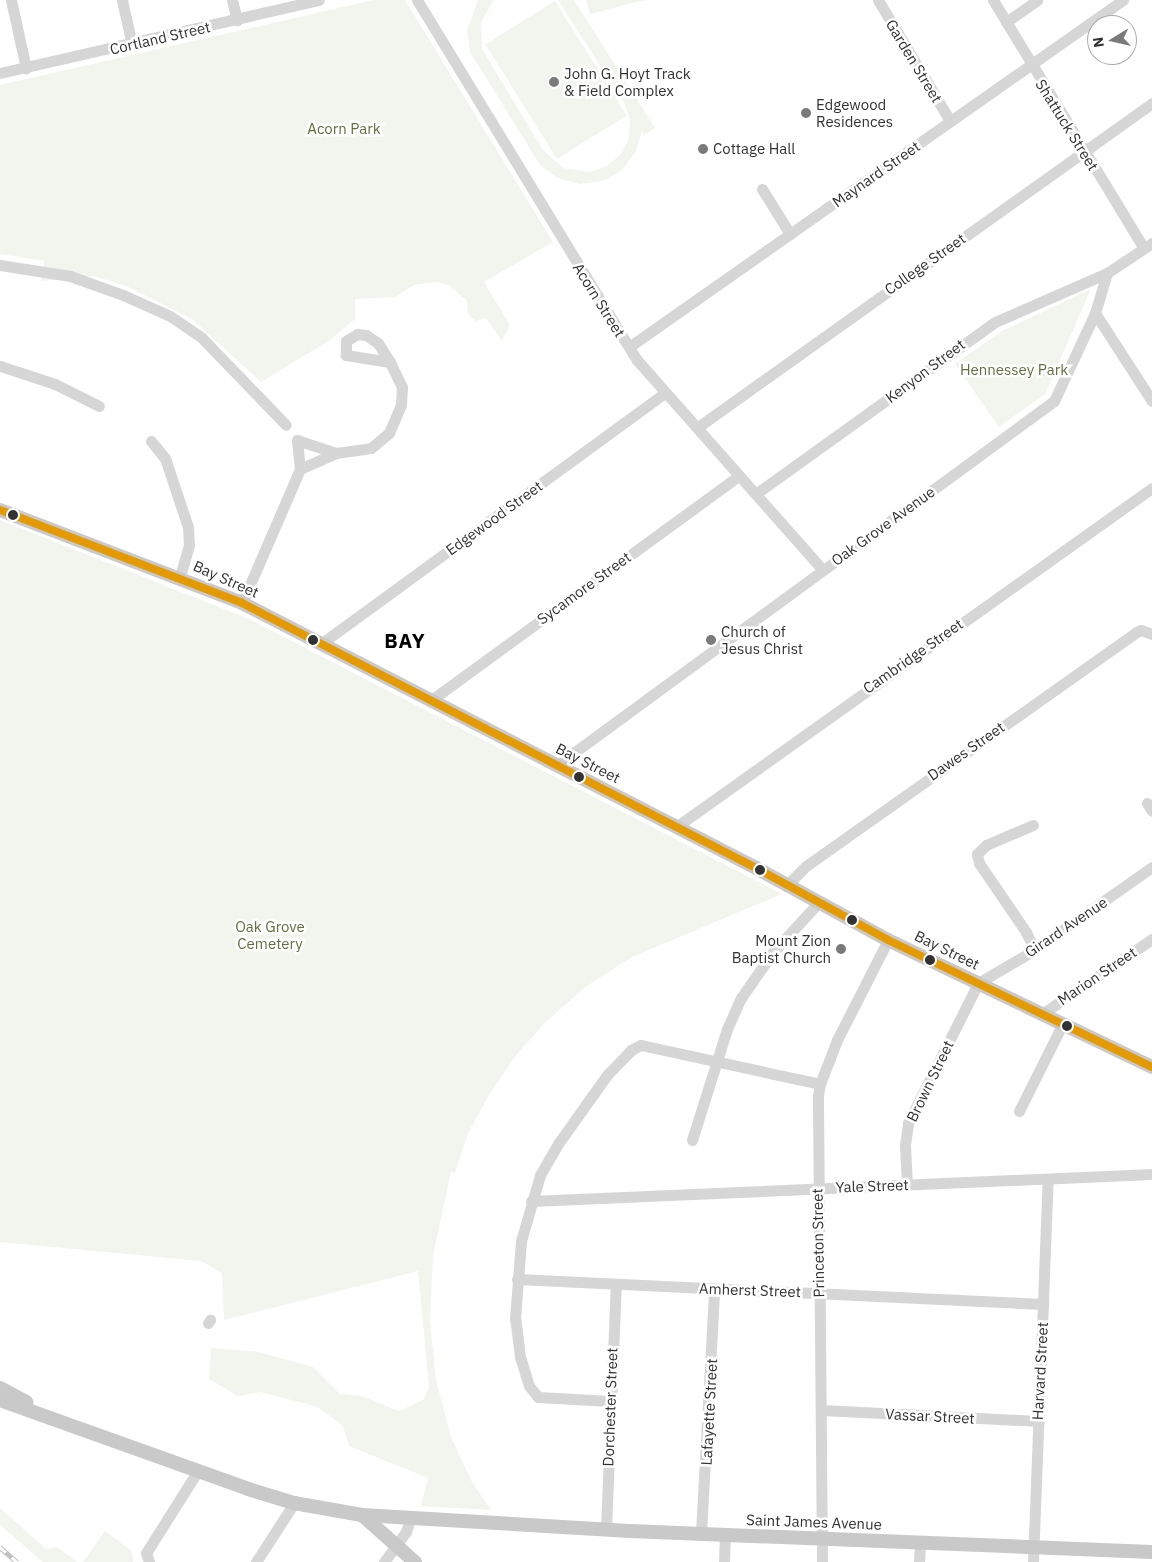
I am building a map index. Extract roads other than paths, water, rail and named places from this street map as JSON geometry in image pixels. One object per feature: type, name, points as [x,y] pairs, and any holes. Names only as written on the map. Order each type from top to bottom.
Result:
[{"type":"main road","name":"Bay Street","points":[[0,510],[180,577],[242,603],[676,827],[888,940],[1152,1067]]},
{"type":"main road","points":[[0,1388],[58,1418]]},
{"type":"main road","points":[[0,1400],[58,1418]]},
{"type":"main road","name":"Saint James Avenue","points":[[58,1418],[196,1472],[294,1503],[362,1515],[475,1523],[1152,1552]]},
{"type":"main road","points":[[362,1515],[415,1562]]},
{"type":"street","points":[[11,0],[26,68]]},
{"type":"street","points":[[122,0],[132,44]]},
{"type":"street","points":[[232,0],[237,20]]},
{"type":"street","name":"Cortland Street","points":[[0,73],[237,20],[317,0]]},
{"type":"street","name":"Acorn Street","points":[[416,0],[629,347],[665,393],[698,426],[739,476],[822,569]]},
{"type":"street","name":"Garden Street","points":[[878,0],[950,121]]},
{"type":"street","name":"Shattuck Street","points":[[993,0],[1084,152],[1148,246]]},
{"type":"street","points":[[1006,22],[1037,0]]},
{"type":"street","name":"Maynard Street","points":[[629,347],[1123,0]]},
{"type":"street","name":"College Street","points":[[698,426],[1152,103]]},
{"type":"street","points":[[762,189],[790,234]]},
{"type":"street","points":[[1107,273],[1148,246]]},
{"type":"street","points":[[0,266],[70,276],[123,294],[170,316],[201,337],[286,425]]},
{"type":"street","name":"Oak Grove Avenue","points":[[557,765],[822,569],[1054,401],[1095,313],[1107,273]]},
{"type":"street","name":"Kenyon Street","points":[[756,493],[995,322],[1107,273]]},
{"type":"street","points":[[1095,313],[1148,384],[1152,401]]},
{"type":"street","points":[[300,469],[336,453],[371,448],[393,426],[401,405],[402,387],[390,362]]},
{"type":"street","points":[[0,366],[55,384],[99,406]]},
{"type":"street","name":"Edgewood Street","points":[[322,643],[665,393]]},
{"type":"street","points":[[242,603],[300,469],[297,440],[336,453]]},
{"type":"street","points":[[150,441],[165,458],[188,526],[188,551],[180,577]]},
{"type":"street","name":"Sycamore Street","points":[[430,701],[739,476]]},
{"type":"street","name":"Cambridge Street","points":[[676,827],[1152,488]]},
{"type":"street","name":"Dawes Street","points":[[786,886],[806,866],[1136,632],[1141,630],[1152,634]]},
{"type":"street","points":[[1031,952],[1032,944],[1026,932],[979,863],[977,854],[986,845],[1033,825]]},
{"type":"street","name":"Girard Avenue","points":[[978,983],[1031,952],[1152,867]]},
{"type":"street","points":[[692,1140],[730,1021],[756,973],[819,902]]},
{"type":"street","name":"Marion Street","points":[[1042,1014],[1152,939]]},
{"type":"street","name":"Princeton Street","points":[[822,1562],[824,1539],[818,1188],[820,1084],[837,1040],[888,940]]},
{"type":"street","name":"Brown Street","points":[[908,1185],[905,1145],[908,1123],[978,983]]},
{"type":"street","points":[[1019,1111],[1063,1024]]},
{"type":"street","points":[[610,1401],[538,1397],[529,1386],[520,1357],[515,1319],[521,1241],[540,1175],[560,1141],[607,1075],[631,1050],[641,1045],[820,1084]]},
{"type":"street","name":"Yale Street","points":[[531,1201],[1152,1174]]},
{"type":"street","name":"Harvard Street","points":[[1033,1562],[1037,1421],[1048,1180]]},
{"type":"street","name":"Amherst Street","points":[[517,1279],[714,1290],[1042,1304]]},
{"type":"street","name":"Dorchester Street","points":[[606,1529],[616,1284]]},
{"type":"street","name":"Lafayette Street","points":[[701,1533],[714,1290]]},
{"type":"street","name":"Vassar Street","points":[[822,1410],[1037,1421]]},
{"type":"street","points":[[149,1562],[146,1552],[196,1472]]},
{"type":"street","points":[[256,1562],[294,1503]]},
{"type":"street","points":[[384,1562],[406,1532],[410,1519]]},
{"type":"street","points":[[724,1562],[725,1534]]},
{"type":"street","points":[[919,1562],[920,1542]]},
{"type":"railway","points":[[0,1547],[17,1562]]},
{"type":"place","name":"John G. Hoyt Track & Field Complex","points":[[554,82]]},
{"type":"place","name":"Edgewood Residences","points":[[806,113]]},
{"type":"place","name":"Cottage Hall","points":[[703,149]]},
{"type":"place","name":"Church of Jesus Christ","points":[[711,640]]},
{"type":"place","name":"Mount Zion Baptist Church","points":[[841,949]]},
{"type":"district","name":"BAY","points":[[405,640]]},
{"type":"park label","name":"Acorn Park","points":[[344,129]]},
{"type":"park label","name":"Hennessey Park","points":[[1014,370]]},
{"type":"park label","name":"Oak Grove Cemetery","points":[[270,934]]}]
